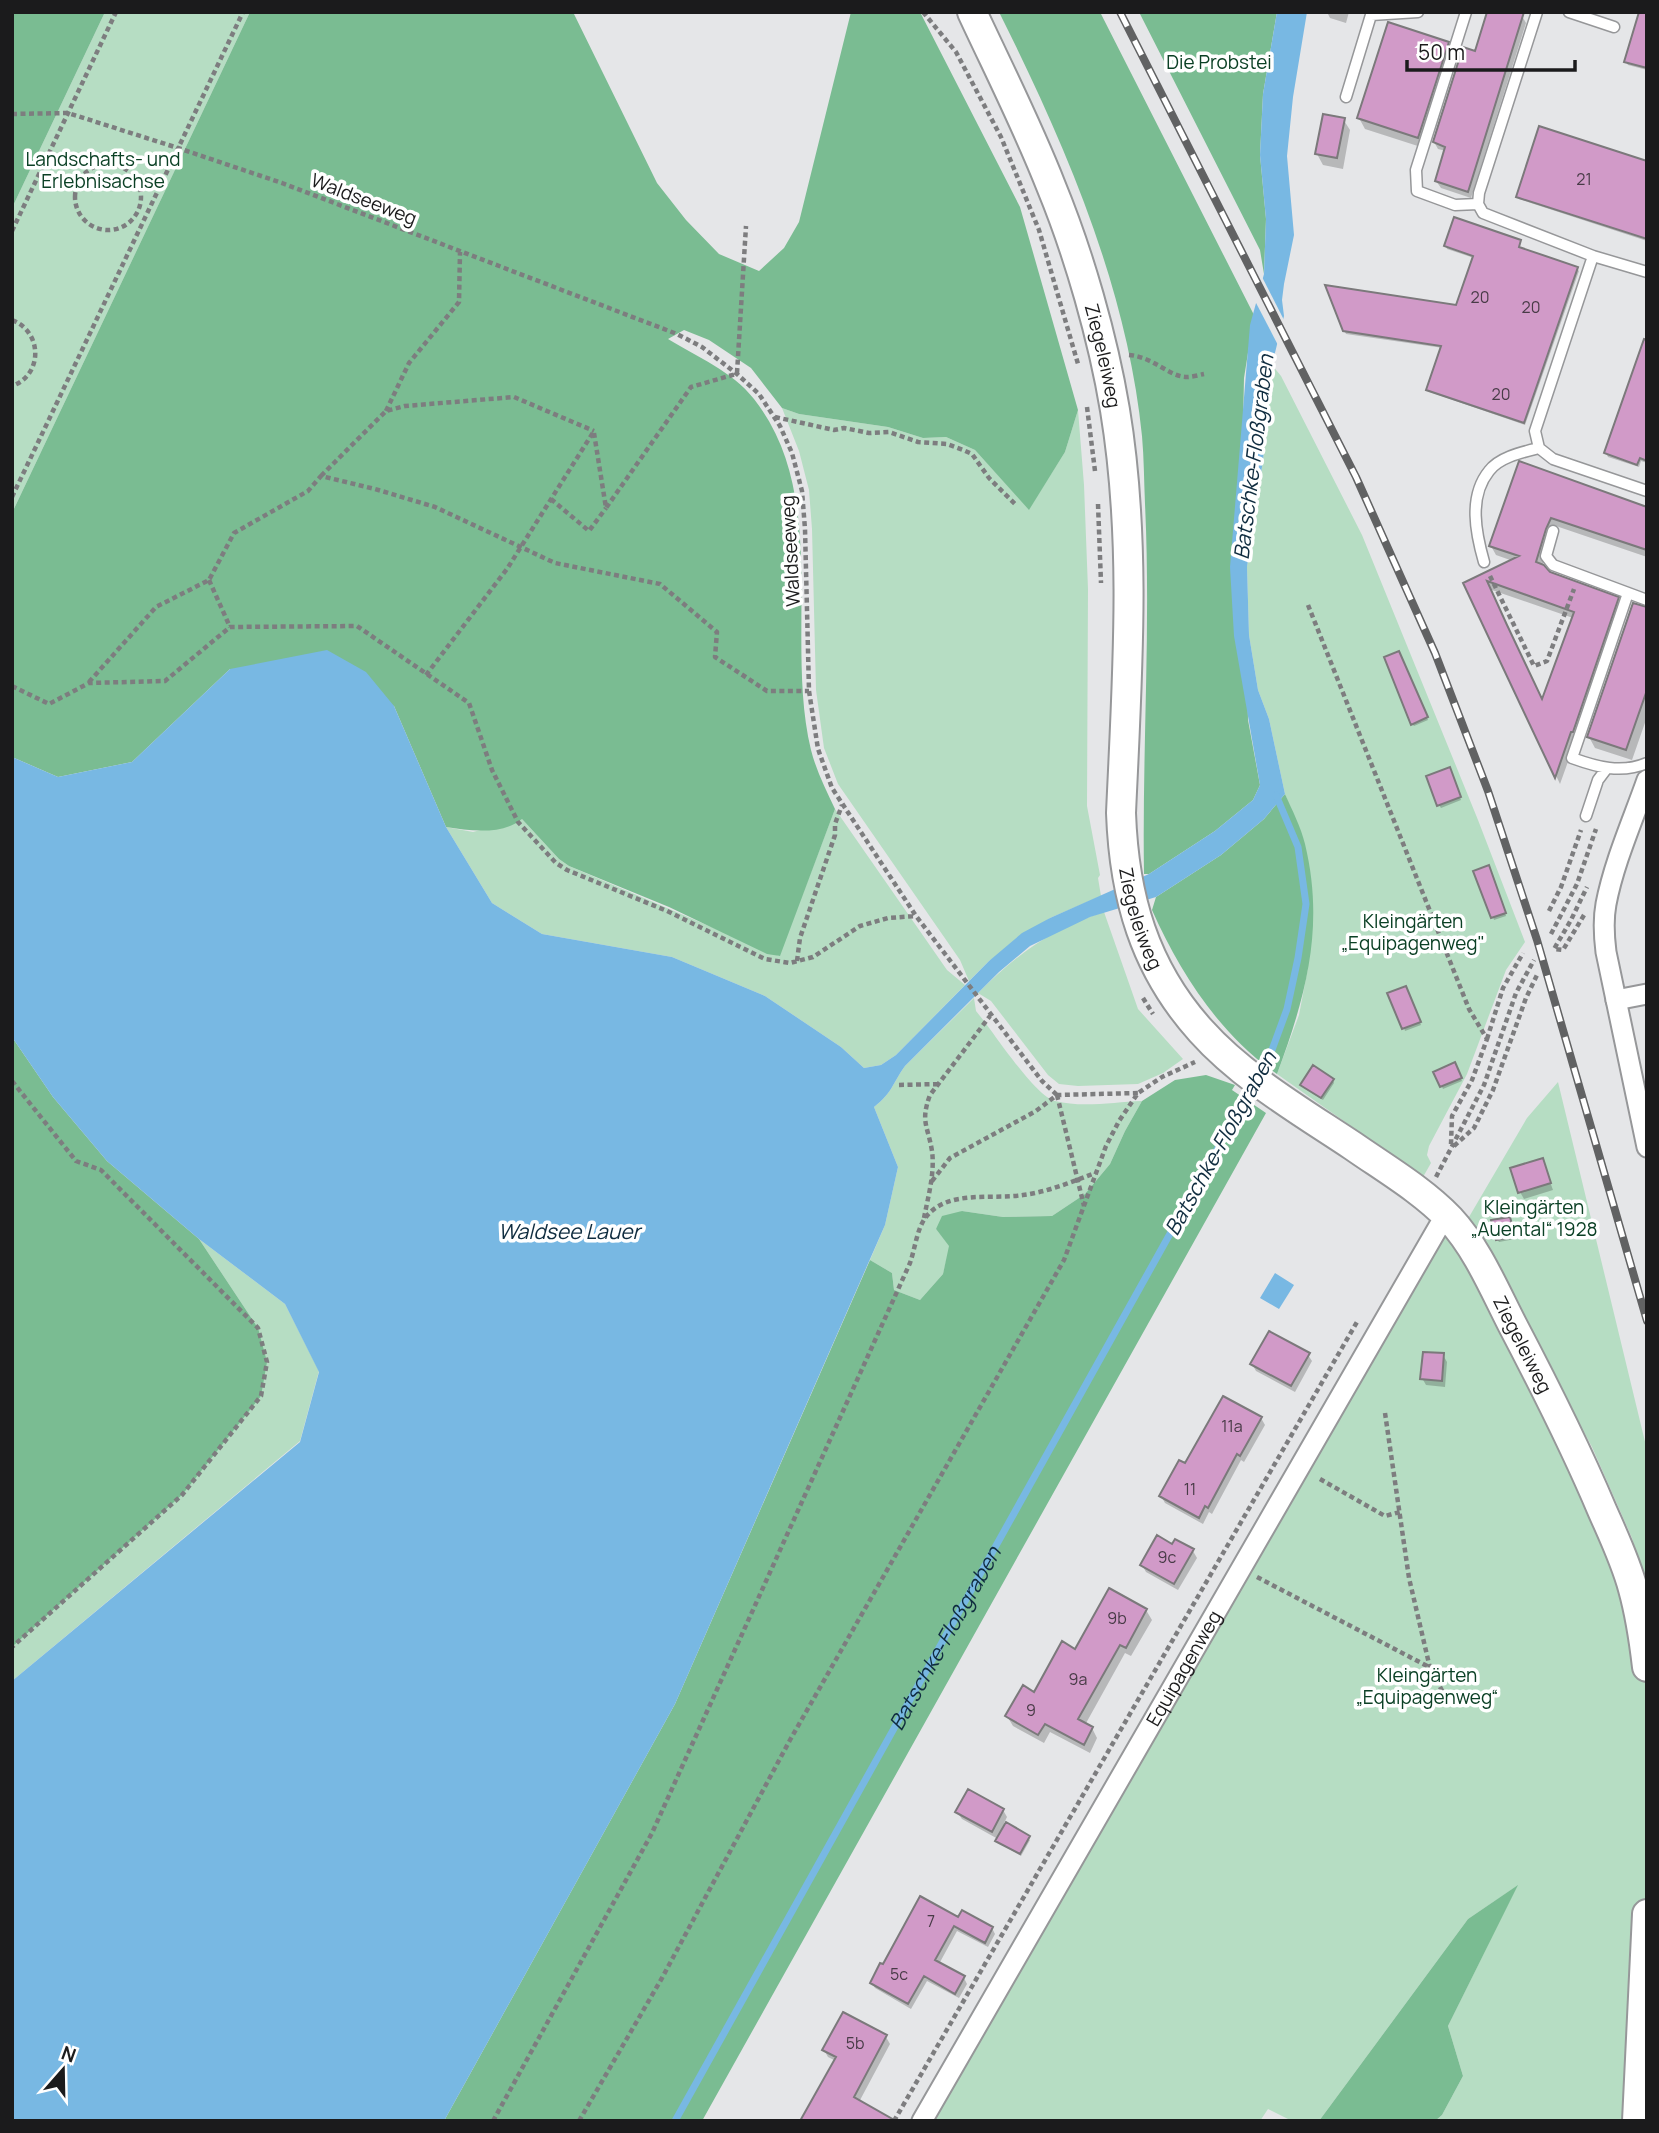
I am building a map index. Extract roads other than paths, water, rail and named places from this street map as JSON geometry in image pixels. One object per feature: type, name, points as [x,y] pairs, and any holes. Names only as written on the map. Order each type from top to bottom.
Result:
[{"type":"main road","name":"Ziegeleiweg","points":[[972,12],[1051,186],[1083,280],[1092,364],[1115,411],[1127,537],[1128,607],[1121,813],[1126,880],[1134,916],[1149,953],[1180,1005],[1202,1033],[1268,1088],[1424,1196],[1450,1220],[1471,1248],[1534,1365],[1597,1497],[1632,1587],[1643,1633],[1647,1667]]},
{"type":"main road","points":[[1637,2121],[1647,1914]]},
{"type":"street","points":[[1647,780],[1606,905],[1604,927],[1606,952],[1647,1147]]},
{"type":"street","points":[[1616,1000],[1647,994]]},
{"type":"street","name":"Equipagenweg","points":[[922,2121],[1438,1226],[1450,1220]]},
{"type":"lane","points":[[1346,97],[1371,15],[1418,12]]},
{"type":"lane","points":[[1466,12],[1416,170],[1417,191],[1455,205],[1478,204]]},
{"type":"lane","points":[[1538,12],[1479,192],[1478,204],[1483,214],[1594,256],[1647,272]]},
{"type":"lane","points":[[1569,12],[1614,27]]},
{"type":"lane","points":[[1594,256],[1535,431],[1539,448],[1553,459],[1647,491]]},
{"type":"lane","points":[[1484,562],[1475,527],[1478,494],[1489,470],[1515,454],[1539,448]]},
{"type":"lane","points":[[1553,531],[1546,556],[1553,565],[1647,600]]},
{"type":"lane","points":[[1628,593],[1572,758],[1600,768],[1634,769],[1647,763]]},
{"type":"lane","points":[[1586,817],[1598,780],[1607,768]]},
{"type":"water","name":"Waldsee Lauer","points":[[1277,12],[1307,12],[1293,97],[1287,156],[1294,235],[1282,300],[1284,316],[1272,365],[1263,460],[1247,567],[1249,635],[1258,690],[1269,719],[1285,794],[1264,819],[1221,855],[1156,897],[1090,917],[1030,946],[999,972],[905,1066],[889,1092],[874,1107],[898,1167],[885,1225],[675,1704],[444,2121],[12,2121],[12,1681],[300,1442],[319,1372],[285,1304],[199,1239],[107,1161],[53,1097],[12,1037],[12,757],[58,777],[132,762],[230,669],[327,650],[366,672],[394,706],[446,827],[492,903],[542,934],[672,957],[765,996],[841,1047],[864,1068],[881,1065],[896,1055],[989,961],[1022,933],[1149,874],[1215,831],[1253,800],[1260,785],[1234,636],[1230,567],[1250,325],[1264,274],[1266,219],[1260,155],[1263,94]]},
{"type":"water","points":[[1275,1273],[1294,1285],[1279,1309],[1260,1298]]},
{"type":"waterway","name":"Batschke‐Floßgraben","points":[[1259,1075],[1269,1058],[1287,1009],[1306,904],[1298,847],[1276,795]]},
{"type":"waterway","name":"Batschke‐Floßgraben","points":[[675,2121],[1253,1085]]},
{"type":"railway","points":[[1120,12],[1356,477],[1435,653],[1488,791],[1537,940],[1647,1321]]},
{"type":"park label","name":"Die Probstei","points":[[1219,62]]},
{"type":"park label","name":"Landschafts- und Erlebnisachse","points":[[103,170]]},
{"type":"park label","name":"Kleingärten „Equipagenweg\"","points":[[1413,932]]},
{"type":"park label","name":"Kleingärten „Auental“ 1928","points":[[1534,1218]]},
{"type":"park label","name":"Kleingärten „Equipagenweg“","points":[[1427,1686]]}]
